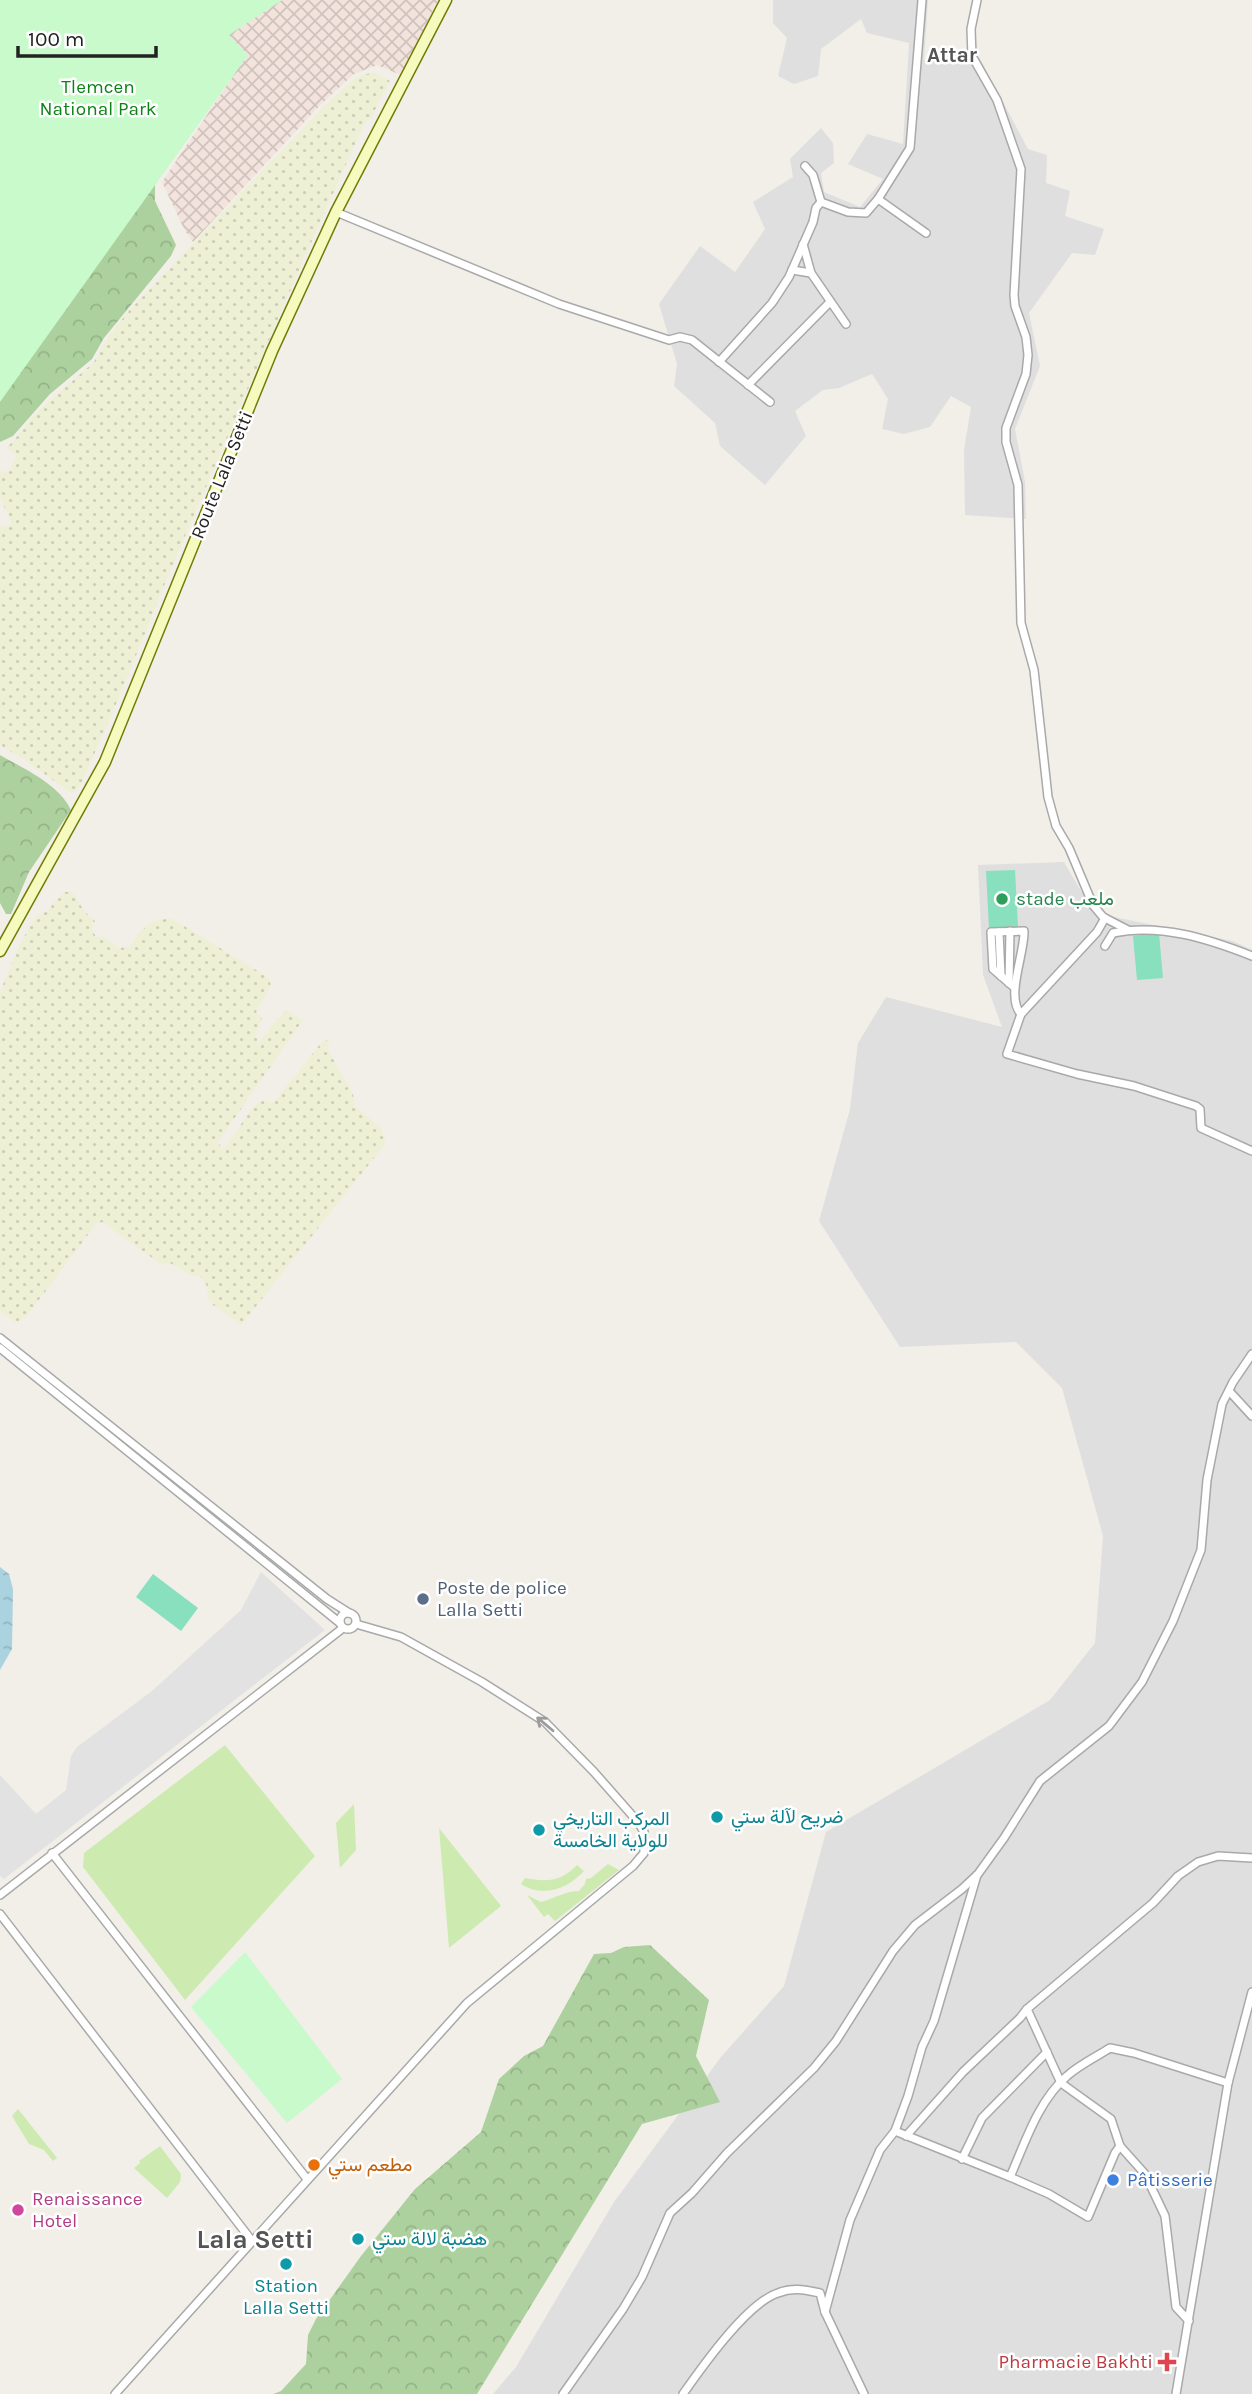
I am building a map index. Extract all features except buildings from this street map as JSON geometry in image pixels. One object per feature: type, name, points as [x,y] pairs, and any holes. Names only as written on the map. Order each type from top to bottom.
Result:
[{"type":"main road","name":"Route Lala Setti","points":[[0,950],[105,762],[272,351],[336,212],[446,0]]},
{"type":"street","points":[[821,202],[848,212],[866,213],[910,149],[922,0]]},
{"type":"street","points":[[977,0],[971,29],[972,56],[997,100],[1021,169],[1014,295],[1026,337],[1028,355],[1026,374],[1006,428],[1006,442],[1018,485],[1021,623],[1034,670],[1048,797],[1056,826],[1069,848],[1093,905],[1105,918],[1128,930]]},
{"type":"street","points":[[805,166],[813,175],[821,202]]},
{"type":"street","points":[[878,199],[926,233]]},
{"type":"street","points":[[719,362],[772,303],[792,270],[813,222],[816,208],[821,202]]},
{"type":"street","points":[[336,212],[559,304],[669,340],[680,337],[691,340],[770,402]]},
{"type":"street","points":[[803,243],[811,274],[846,324]]},
{"type":"street","points":[[792,270],[811,274]]},
{"type":"street","points":[[748,385],[830,302]]},
{"type":"street","points":[[1105,918],[1097,932],[1021,1014],[1007,1054],[1077,1074],[1134,1086],[1196,1106],[1200,1110],[1201,1128],[1252,1151]]},
{"type":"street","points":[[1022,930],[1025,933],[1012,986],[1001,976],[999,932],[1022,930]]},
{"type":"street","points":[[1105,946],[1113,933],[1128,930],[1178,933],[1252,956]]},
{"type":"street","points":[[1010,931],[1012,986],[1015,1005],[1021,1014]]},
{"type":"street","points":[[0,1338],[327,1599],[355,1618],[356,1624]]},
{"type":"street","points":[[0,1348],[342,1625],[351,1629],[356,1624]]},
{"type":"street","points":[[563,2394],[623,2309],[642,2277],[670,2213],[814,2068],[836,2042],[893,1951],[915,1925],[978,1874],[1040,1781],[1110,1726],[1142,1682],[1173,1621],[1201,1550],[1207,1480],[1222,1404],[1252,1354]]},
{"type":"street","points":[[1230,1392],[1252,1416]]},
{"type":"street","points":[[342,1625],[342,1616],[349,1614]]},
{"type":"street","points":[[115,2394],[467,2003],[633,1866],[644,1853],[644,1832],[638,1822],[545,1722],[482,1682],[401,1637],[356,1624]]},
{"type":"street","points":[[0,1895],[342,1625]]},
{"type":"street","points":[[52,1853],[307,2179]]},
{"type":"street","points":[[906,2136],[963,2072],[1027,2009],[1153,1903],[1178,1876],[1198,1862],[1217,1856],[1252,1858]]},
{"type":"street","points":[[825,2312],[850,2220],[880,2150],[895,2131],[908,2096],[922,2048],[934,2021],[978,1874]]},
{"type":"street","points":[[0,1914],[252,2241]]},
{"type":"street","points":[[1176,2394],[1228,2083],[1252,1992]]},
{"type":"street","points":[[1027,2009],[1061,2083],[1111,2119],[1120,2146],[1145,2174],[1165,2216],[1177,2307],[1189,2321]]},
{"type":"street","points":[[1010,2178],[1041,2110],[1061,2083],[1067,2076],[1110,2048],[1228,2083]]},
{"type":"street","points":[[962,2159],[982,2118],[1047,2052]]},
{"type":"street","points":[[895,2131],[1049,2194],[1088,2217],[1120,2146]]},
{"type":"street","points":[[683,2394],[709,2357],[745,2316],[776,2293],[799,2288],[820,2293],[825,2312],[864,2394]]},
{"type":"shaded area","points":[[282,0],[438,0],[401,75],[377,65],[354,74],[320,105],[193,242],[162,182],[247,55],[228,35]]},
{"type":"shaded area","points":[[773,0],[928,0],[924,60],[979,57],[1028,149],[1047,155],[1046,183],[1070,191],[1065,216],[1104,229],[1095,255],[1072,253],[1029,313],[1040,366],[1015,429],[1025,482],[1026,519],[965,515],[964,450],[971,407],[951,396],[930,427],[904,434],[882,429],[888,399],[872,374],[839,388],[823,390],[795,411],[806,436],[765,485],[720,446],[715,423],[674,386],[677,364],[659,304],[700,246],[735,272],[765,229],[753,202],[793,177],[790,159],[821,128],[833,143],[834,163],[821,173],[824,192],[860,207],[883,179],[848,164],[867,134],[903,144],[909,43],[867,33],[861,19],[821,49],[818,76],[794,84],[778,76],[787,38],[773,23]]},
{"type":"shaded area","points":[[1064,862],[1094,913],[1233,941],[1252,950],[1252,2394],[493,2394],[516,2367],[614,2202],[721,2057],[784,1986],[826,1832],[1050,1700],[1095,1643],[1103,1536],[1062,1388],[1016,1342],[900,1347],[819,1221],[850,1109],[858,1043],[886,997],[1002,1027],[983,975],[978,865]]},
{"type":"shaded area","points":[[261,1572],[325,1630],[4,1879],[0,1876],[0,1775],[36,1814],[66,1790],[71,1756],[77,1747],[152,1691],[241,1610]]},
{"type":"green space","name":"Tlemcen National Park","points":[[0,0],[235,19],[155,168],[155,201],[176,245],[171,256],[104,338],[92,359],[50,394],[13,436],[0,442]]},
{"type":"green space","name":"Tlemcen National Park","points":[[0,0],[282,0],[229,35],[248,55],[0,402]]},
{"type":"green space","points":[[373,72],[390,81],[371,118],[364,124],[168,576],[82,782],[76,791],[71,793],[0,745],[0,527],[12,524],[0,498],[0,471],[5,472],[11,467],[16,457],[14,452],[6,449],[40,409],[94,362],[106,340],[127,313],[322,108],[355,78]]},
{"type":"green space","points":[[0,755],[50,785],[71,810],[29,872],[11,914],[6,914],[0,903]]},
{"type":"green space","name":"stade ملعب","points":[[1015,870],[1018,927],[989,929],[986,871]]},
{"type":"green space","points":[[64,892],[72,892],[85,912],[95,921],[92,930],[96,937],[103,936],[119,948],[129,947],[153,921],[171,918],[269,978],[271,986],[256,1012],[262,1018],[256,1034],[258,1044],[287,1010],[303,1020],[218,1142],[223,1150],[253,1107],[264,1100],[273,1103],[321,1043],[329,1039],[328,1050],[353,1094],[355,1106],[382,1129],[386,1143],[241,1325],[209,1302],[206,1284],[199,1275],[192,1276],[170,1263],[162,1265],[102,1222],[96,1224],[27,1316],[16,1323],[0,1311],[0,992],[19,945],[36,917],[47,911]]},
{"type":"green space","points":[[1159,933],[1163,978],[1137,980],[1133,936]]},
{"type":"green space","points":[[153,1574],[198,1608],[181,1631],[136,1597]]},
{"type":"green space","points":[[225,1745],[315,1856],[185,2000],[83,1867],[84,1853]]},
{"type":"green space","points":[[354,1804],[356,1850],[340,1868],[336,1823]]},
{"type":"green space","points":[[439,1828],[501,1906],[449,1948]]},
{"type":"green space","points":[[608,1864],[619,1870],[555,1921],[548,1914],[544,1917],[527,1895],[541,1902],[579,1891],[586,1879]]},
{"type":"green space","points":[[577,1865],[584,1871],[563,1887],[546,1891],[521,1884],[525,1878],[559,1878]]},
{"type":"green space","points":[[650,1945],[709,2000],[696,2056],[720,2102],[642,2124],[477,2394],[273,2394],[281,2391],[306,2364],[308,2335],[316,2319],[361,2256],[415,2189],[481,2132],[499,2079],[524,2056],[543,2046],[594,1954],[611,1953],[624,1947]]},
{"type":"green space","points":[[245,1952],[342,2079],[287,2123],[191,2007]]},
{"type":"green space","points":[[18,2109],[57,2158],[53,2161],[44,2150],[29,2144],[12,2116]]},
{"type":"green space","points":[[160,2146],[181,2174],[180,2182],[167,2198],[134,2168],[139,2161]]},
{"type":"water","points":[[0,1567],[9,1574],[13,1589],[12,1649],[0,1670]]},
{"type":"place","name":"stade ملعب","points":[[1002,899]]},
{"type":"place","name":"Poste de police Lalla Setti","points":[[423,1599]]},
{"type":"place","name":"ضريح لآلة ستي","points":[[717,1817]]},
{"type":"place","name":"المركب التاريخي للولاية الخامسة","points":[[539,1830]]},
{"type":"place","name":"مطعم ستي","points":[[314,2165]]},
{"type":"place","name":"Pâtisserie","points":[[1113,2180]]},
{"type":"place","name":"Renaissance Hotel","points":[[18,2210]]},
{"type":"place","name":"هضبة لالة ستي","points":[[358,2239]]},
{"type":"place","name":"Station Lalla Setti","points":[[286,2264]]},
{"type":"place","name":"Pharmacie Bakhti","points":[[1167,2362]]},
{"type":"district","name":"Attar","points":[[952,55]]},
{"type":"district","name":"Lala Setti","points":[[255,2239]]}]
